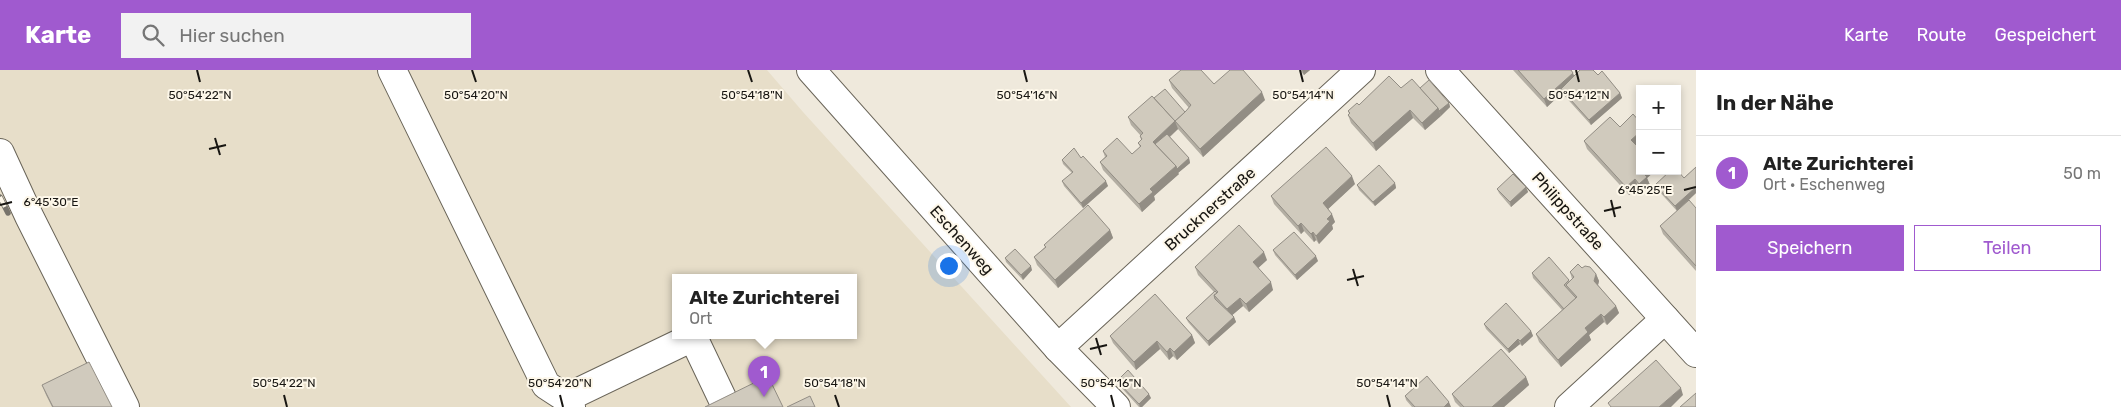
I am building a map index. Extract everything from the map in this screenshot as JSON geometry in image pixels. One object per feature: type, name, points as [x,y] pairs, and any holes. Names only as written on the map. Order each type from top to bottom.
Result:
[{"type":"street","points":[[392,70],[546,385],[568,402],[687,339]]},
{"type":"street","name":"Eschenweg","points":[[811,70],[1058,348],[1116,407]]},
{"type":"street","name":"Brucknerstraße","points":[[1058,348],[1361,70]]},
{"type":"street","name":"Philippstraße","points":[[1440,70],[1696,353]]},
{"type":"street","points":[[0,152],[29,216],[125,407]]},
{"type":"street","points":[[1568,407],[1665,319]]},
{"type":"street","points":[[694,339],[723,400]]},
{"type":"shaded area","points":[[0,70],[767,70],[1071,407],[0,407]]},
{"type":"building","points":[[1181,70],[1201,70],[1214,84],[1230,70],[1243,70],[1262,92],[1200,149],[1175,121],[1191,105],[1169,80]]},
{"type":"building","points":[[1518,70],[1571,70],[1573,73],[1544,99]]},
{"type":"building","points":[[1580,70],[1593,70],[1598,75],[1602,71],[1620,93],[1589,120],[1561,89]]},
{"type":"building","points":[[1389,76],[1401,88],[1412,79],[1438,108],[1422,123],[1410,110],[1373,143],[1348,115],[1350,113],[1348,111],[1357,103],[1359,105]]},
{"type":"building","points":[[1429,80],[1449,103],[1439,111],[1420,88]]},
{"type":"building","points":[[1165,89],[1185,112],[1175,121],[1154,98]]},
{"type":"building","points":[[1152,96],[1175,121],[1153,142],[1176,166],[1150,189],[1153,192],[1139,204],[1100,162],[1107,156],[1103,151],[1117,138],[1132,154],[1141,146],[1138,143],[1142,139],[1140,136],[1143,133],[1128,117]]},
{"type":"building","points":[[1633,114],[1636,117],[1636,136],[1631,140],[1636,145],[1636,175],[1645,175],[1647,177],[1639,184],[1635,179],[1626,187],[1584,141],[1610,117],[1620,127]]},
{"type":"building","points":[[1167,134],[1189,158],[1177,169],[1155,144]]},
{"type":"building","points":[[1326,147],[1352,176],[1323,203],[1332,214],[1327,219],[1330,221],[1316,236],[1313,232],[1311,234],[1301,223],[1298,226],[1271,196]]},
{"type":"building","points":[[1074,148],[1081,158],[1083,156],[1106,181],[1081,203],[1062,181],[1073,172],[1062,160]]},
{"type":"building","points":[[1379,165],[1395,183],[1373,202],[1357,185]]},
{"type":"building","points":[[1696,167],[1696,187],[1675,206],[1655,185],[1666,175],[1681,175],[1684,178]]},
{"type":"building","points":[[1513,174],[1526,187],[1510,202],[1497,189]]},
{"type":"building","points":[[1689,200],[1696,208],[1696,266],[1660,226]]},
{"type":"building","points":[[1088,205],[1110,230],[1055,280],[1034,257],[1046,247],[1044,245]]},
{"type":"building","points":[[1239,225],[1264,252],[1253,262],[1271,282],[1246,304],[1240,298],[1227,309],[1214,295],[1218,292],[1195,267]]},
{"type":"building","points":[[1294,232],[1316,256],[1295,275],[1273,250]]},
{"type":"building","points":[[1015,249],[1031,266],[1021,275],[1005,258]]},
{"type":"building","points":[[1549,257],[1569,280],[1564,285],[1576,298],[1564,309],[1532,273]]},
{"type":"building","points":[[1578,264],[1582,268],[1585,266],[1590,267],[1596,274],[1594,281],[1616,306],[1604,317],[1601,314],[1585,328],[1588,332],[1558,360],[1536,334],[1577,297],[1566,285],[1574,277],[1570,272]]},
{"type":"building","points":[[1215,291],[1217,293],[1214,295],[1215,299],[1234,317],[1208,341],[1186,318]]},
{"type":"building","points":[[1155,294],[1192,335],[1174,352],[1170,348],[1167,352],[1157,341],[1134,362],[1110,336]]},
{"type":"building","points":[[1506,303],[1531,331],[1520,341],[1518,339],[1508,349],[1484,324]]},
{"type":"building","points":[[1501,349],[1526,377],[1492,407],[1464,407],[1452,394]]},
{"type":"building","points":[[1656,360],[1681,388],[1659,407],[1611,407],[1608,403]]},
{"type":"building","points":[[89,362],[112,407],[53,407],[42,385]]},
{"type":"building","points":[[1128,370],[1149,394],[1139,404],[1117,381]]},
{"type":"building","points":[[768,376],[783,407],[705,407]]},
{"type":"building","points":[[1427,376],[1449,402],[1444,407],[1415,407],[1405,396]]},
{"type":"building","points":[[1696,393],[1696,407],[1680,407]]},
{"type":"building","points":[[810,396],[815,407],[787,407]]},
{"type":"railway","points":[[0,197],[8,213]]},
{"type":"place","name":"Alte Zurichterei","points":[[764,397]]}]
